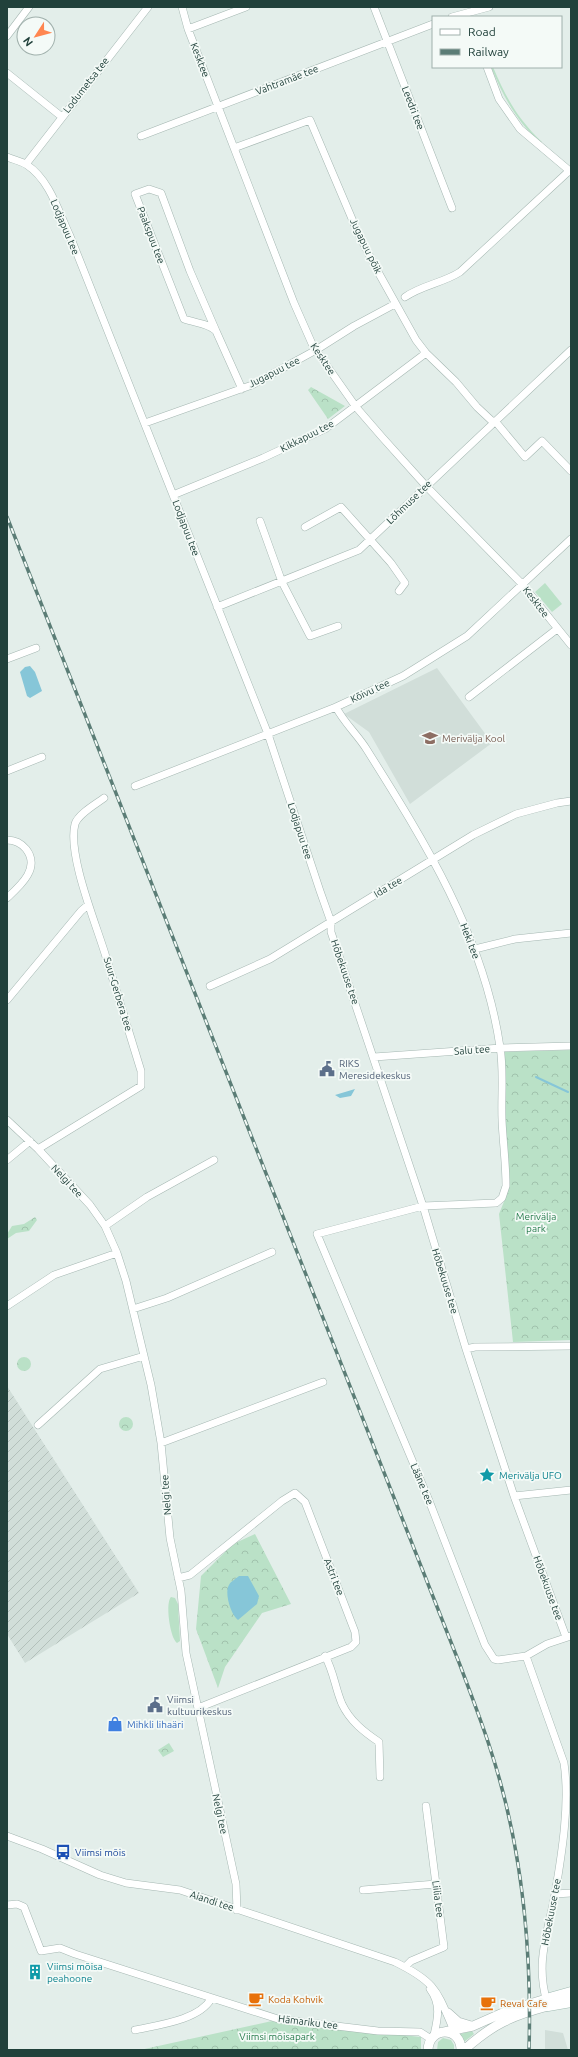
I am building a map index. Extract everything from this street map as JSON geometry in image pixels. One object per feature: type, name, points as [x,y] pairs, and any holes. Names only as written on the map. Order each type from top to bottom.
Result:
[{"type":"main road","points":[[547,2002],[571,1992]]},
{"type":"main road","points":[[547,2002],[571,2002]]},
{"type":"street","points":[[7,36],[29,7]]},
{"type":"street","name":"Lodumetsa tee","points":[[26,164],[148,7]]},
{"type":"street","name":"Kesktee","points":[[182,7],[188,29],[217,107],[294,303],[316,350],[356,407],[426,486],[522,584],[571,646]]},
{"type":"street","points":[[188,29],[246,7]]},
{"type":"street","name":"Leedri tee","points":[[374,7],[452,208]]},
{"type":"street","points":[[455,16],[465,12],[489,7]]},
{"type":"street","name":"Vahtramäe tee","points":[[141,136],[432,24]]},
{"type":"street","points":[[405,297],[414,291],[451,278],[460,272],[570,171],[520,129],[499,99],[487,68]]},
{"type":"street","points":[[7,73],[62,117]]},
{"type":"street","name":"Jugapuu põik","points":[[234,148],[310,120],[358,233],[395,304],[426,353],[456,382],[477,407],[494,422],[525,457],[542,441],[571,471]]},
{"type":"street","name":"Lodjapuu tee","points":[[7,157],[26,164],[33,169],[49,189],[70,236],[268,734],[330,922]]},
{"type":"street","name":"Paakspuu tee","points":[[216,331],[210,325],[196,324],[184,319],[135,194],[149,188],[161,193],[190,271],[242,388]]},
{"type":"street","name":"Jugapuu tee","points":[[145,423],[242,388],[316,350],[354,326],[395,304]]},
{"type":"street","name":"Lõhmuse tee","points":[[217,608],[346,557],[359,550],[571,350]]},
{"type":"street","name":"Kikkapuu tee","points":[[173,495],[263,458],[325,429],[426,353]]},
{"type":"street","points":[[305,526],[342,507],[391,563],[405,583],[399,591]]},
{"type":"street","points":[[260,521],[282,582],[310,636],[338,626]]},
{"type":"street","name":"Kõivu tee","points":[[135,786],[336,707],[403,676],[467,636],[571,539]]},
{"type":"street","points":[[469,697],[557,630]]},
{"type":"street","points":[[7,659],[36,648]]},
{"type":"street","name":"Heki tee","points":[[336,707],[340,716],[358,736],[371,756],[433,860],[455,902],[475,949],[489,997],[501,1048],[502,1120],[506,1186],[502,1198],[496,1203],[423,1206]]},
{"type":"street","points":[[7,771],[42,757]]},
{"type":"street","name":"Suur-Gerbera tee","points":[[38,1149],[141,1086],[141,1071],[106,955],[88,905],[74,844],[75,823],[88,810],[104,798]]},
{"type":"street","name":"Ida tee","points":[[210,986],[270,959],[473,835],[516,814],[557,802],[571,801]]},
{"type":"street","points":[[7,840],[24,846],[28,852],[31,866],[25,880],[7,898]]},
{"type":"street","points":[[7,1000],[81,911],[88,905]]},
{"type":"street","name":"Hõbekuuse tee","points":[[330,922],[331,932],[374,1056],[423,1206],[466,1349],[514,1496],[568,1636]]},
{"type":"street","points":[[475,949],[515,938],[571,933]]},
{"type":"street","name":"Salu tee","points":[[374,1056],[501,1048],[571,1046]]},
{"type":"street","name":"Nelgi tee","points":[[7,1120],[38,1149],[90,1205],[105,1226],[117,1253],[133,1309],[144,1356],[161,1444],[170,1538],[178,1578],[186,1653],[236,1884],[237,1910]]},
{"type":"street","points":[[7,1160],[30,1141]]},
{"type":"street","points":[[105,1226],[147,1197],[214,1160]]},
{"type":"street","name":"Lääne tee","points":[[423,1206],[317,1234],[428,1498],[485,1645],[494,1659],[498,1660],[526,1656],[532,1651],[568,1636]]},
{"type":"street","points":[[133,1309],[167,1298],[272,1252]]},
{"type":"street","points":[[7,1306],[54,1275],[117,1253]]},
{"type":"street","points":[[466,1349],[475,1347],[571,1346]]},
{"type":"street","points":[[38,1425],[100,1369],[144,1356]]},
{"type":"street","points":[[161,1444],[323,1382]]},
{"type":"street","points":[[514,1496],[571,1490]]},
{"type":"street","name":"Astri tee","points":[[178,1578],[190,1575],[282,1501],[295,1493],[305,1502],[355,1632],[356,1642],[351,1647],[325,1656],[198,1708]]},
{"type":"street","points":[[325,1656],[332,1668],[342,1704],[361,1731],[379,1742],[380,1778]]},
{"type":"street","name":"Hõbekuuse tee","points":[[526,1656],[568,1776],[563,1836],[555,1894],[542,1956],[541,1970],[547,2002]]},
{"type":"street","name":"Liilia tee","points":[[405,1967],[411,1961],[444,1948],[426,1806]]},
{"type":"street","name":"Aiandi tee","points":[[7,1836],[42,1849],[91,1872],[114,1880],[180,1890],[405,1967],[438,1992],[456,2035]]},
{"type":"street","points":[[363,1890],[436,1884]]},
{"type":"street","points":[[555,1894],[571,1893]]},
{"type":"street","name":"Hämariku tee","points":[[7,1905],[17,1904],[24,1907],[41,1951],[60,1948],[278,2019],[378,2031],[420,2032],[430,2044]]},
{"type":"street","name":"Aiandi tee","points":[[416,1974],[425,1982],[436,1999],[439,2015],[430,2044]]},
{"type":"street","points":[[135,2030],[180,2019],[196,2013],[207,2006],[211,1998]]},
{"type":"street","points":[[430,2044],[444,2032],[456,2035],[507,2011],[547,2002]]},
{"type":"street","points":[[456,2035],[462,2050],[480,2035],[501,2021],[547,2002]]},
{"type":"street","points":[[448,2013],[458,2022],[473,2026]]},
{"type":"shaded area","name":"Merivälja Kool","points":[[437,668],[492,743],[410,804],[369,732],[344,714]]},
{"type":"shaded area","points":[[7,1386],[139,1593],[25,1663],[7,1634]]},
{"type":"shaded area","points":[[545,2030],[563,2033],[568,2050],[545,2050]]},
{"type":"green space","points":[[491,68],[493,68],[513,108],[542,142],[541,144],[524,126],[501,89]]},
{"type":"green space","points":[[311,387],[345,406],[328,419],[308,390]]},
{"type":"green space","points":[[545,583],[562,604],[552,612],[535,592]]},
{"type":"green space","name":"Merivälja park","points":[[571,1050],[571,1340],[513,1342],[499,1214],[507,1194],[502,1052]]},
{"type":"green space","points":[[35,1217],[37,1220],[29,1231],[16,1233],[7,1239],[7,1234],[12,1226],[24,1224]]},
{"type":"green space","points":[[21,1357],[27,1357],[31,1361],[31,1367],[27,1371],[21,1371],[17,1367],[17,1361]]},
{"type":"green space","points":[[123,1417],[129,1417],[133,1421],[133,1427],[129,1431],[123,1431],[119,1427],[119,1421]]},
{"type":"green space","points":[[255,1534],[291,1604],[262,1613],[225,1667],[218,1688],[196,1629],[201,1576],[233,1544]]},
{"type":"green space","points":[[171,1597],[175,1598],[178,1604],[180,1641],[177,1643],[172,1635],[168,1613],[169,1600]]},
{"type":"green space","points":[[169,1743],[174,1751],[163,1757],[158,1750]]},
{"type":"green space","name":"Viimsi mõisapark","points":[[272,2021],[421,2037],[421,2050],[140,2050]]},
{"type":"green space","points":[[472,2031],[474,2034],[464,2042],[460,2034]]},
{"type":"green space","points":[[443,2038],[451,2040],[454,2045],[454,2050],[437,2050],[438,2042]]},
{"type":"water","points":[[30,666],[35,672],[42,691],[30,698],[27,696],[20,672],[25,667]]},
{"type":"water","points":[[355,1089],[351,1096],[340,1098],[335,1095]]},
{"type":"water","points":[[239,1576],[248,1576],[259,1596],[257,1604],[238,1620],[233,1614],[227,1593],[232,1581]]},
{"type":"waterway","points":[[536,1077],[568,1092]]},
{"type":"railway","points":[[7,517],[460,1665],[487,1738],[510,1822],[523,1897],[529,1973],[529,2050]]},
{"type":"place","name":"Merivälja Kool","points":[[430,738]]},
{"type":"place","name":"RIKS Meresidekeskus","points":[[327,1069]]},
{"type":"place","name":"Merivälja UFO","points":[[487,1475]]},
{"type":"place","name":"Viimsi kultuurikeskus","points":[[155,1705]]},
{"type":"place","name":"Mihkli lihaäri","points":[[115,1724]]},
{"type":"place","name":"Viimsi mõis","points":[[63,1852]]},
{"type":"place","name":"Viimsi mõisa peahoone","points":[[35,1972]]},
{"type":"place","name":"Koda Kohvik","points":[[256,1999]]},
{"type":"place","name":"Reval Cafe","points":[[488,2003]]}]
